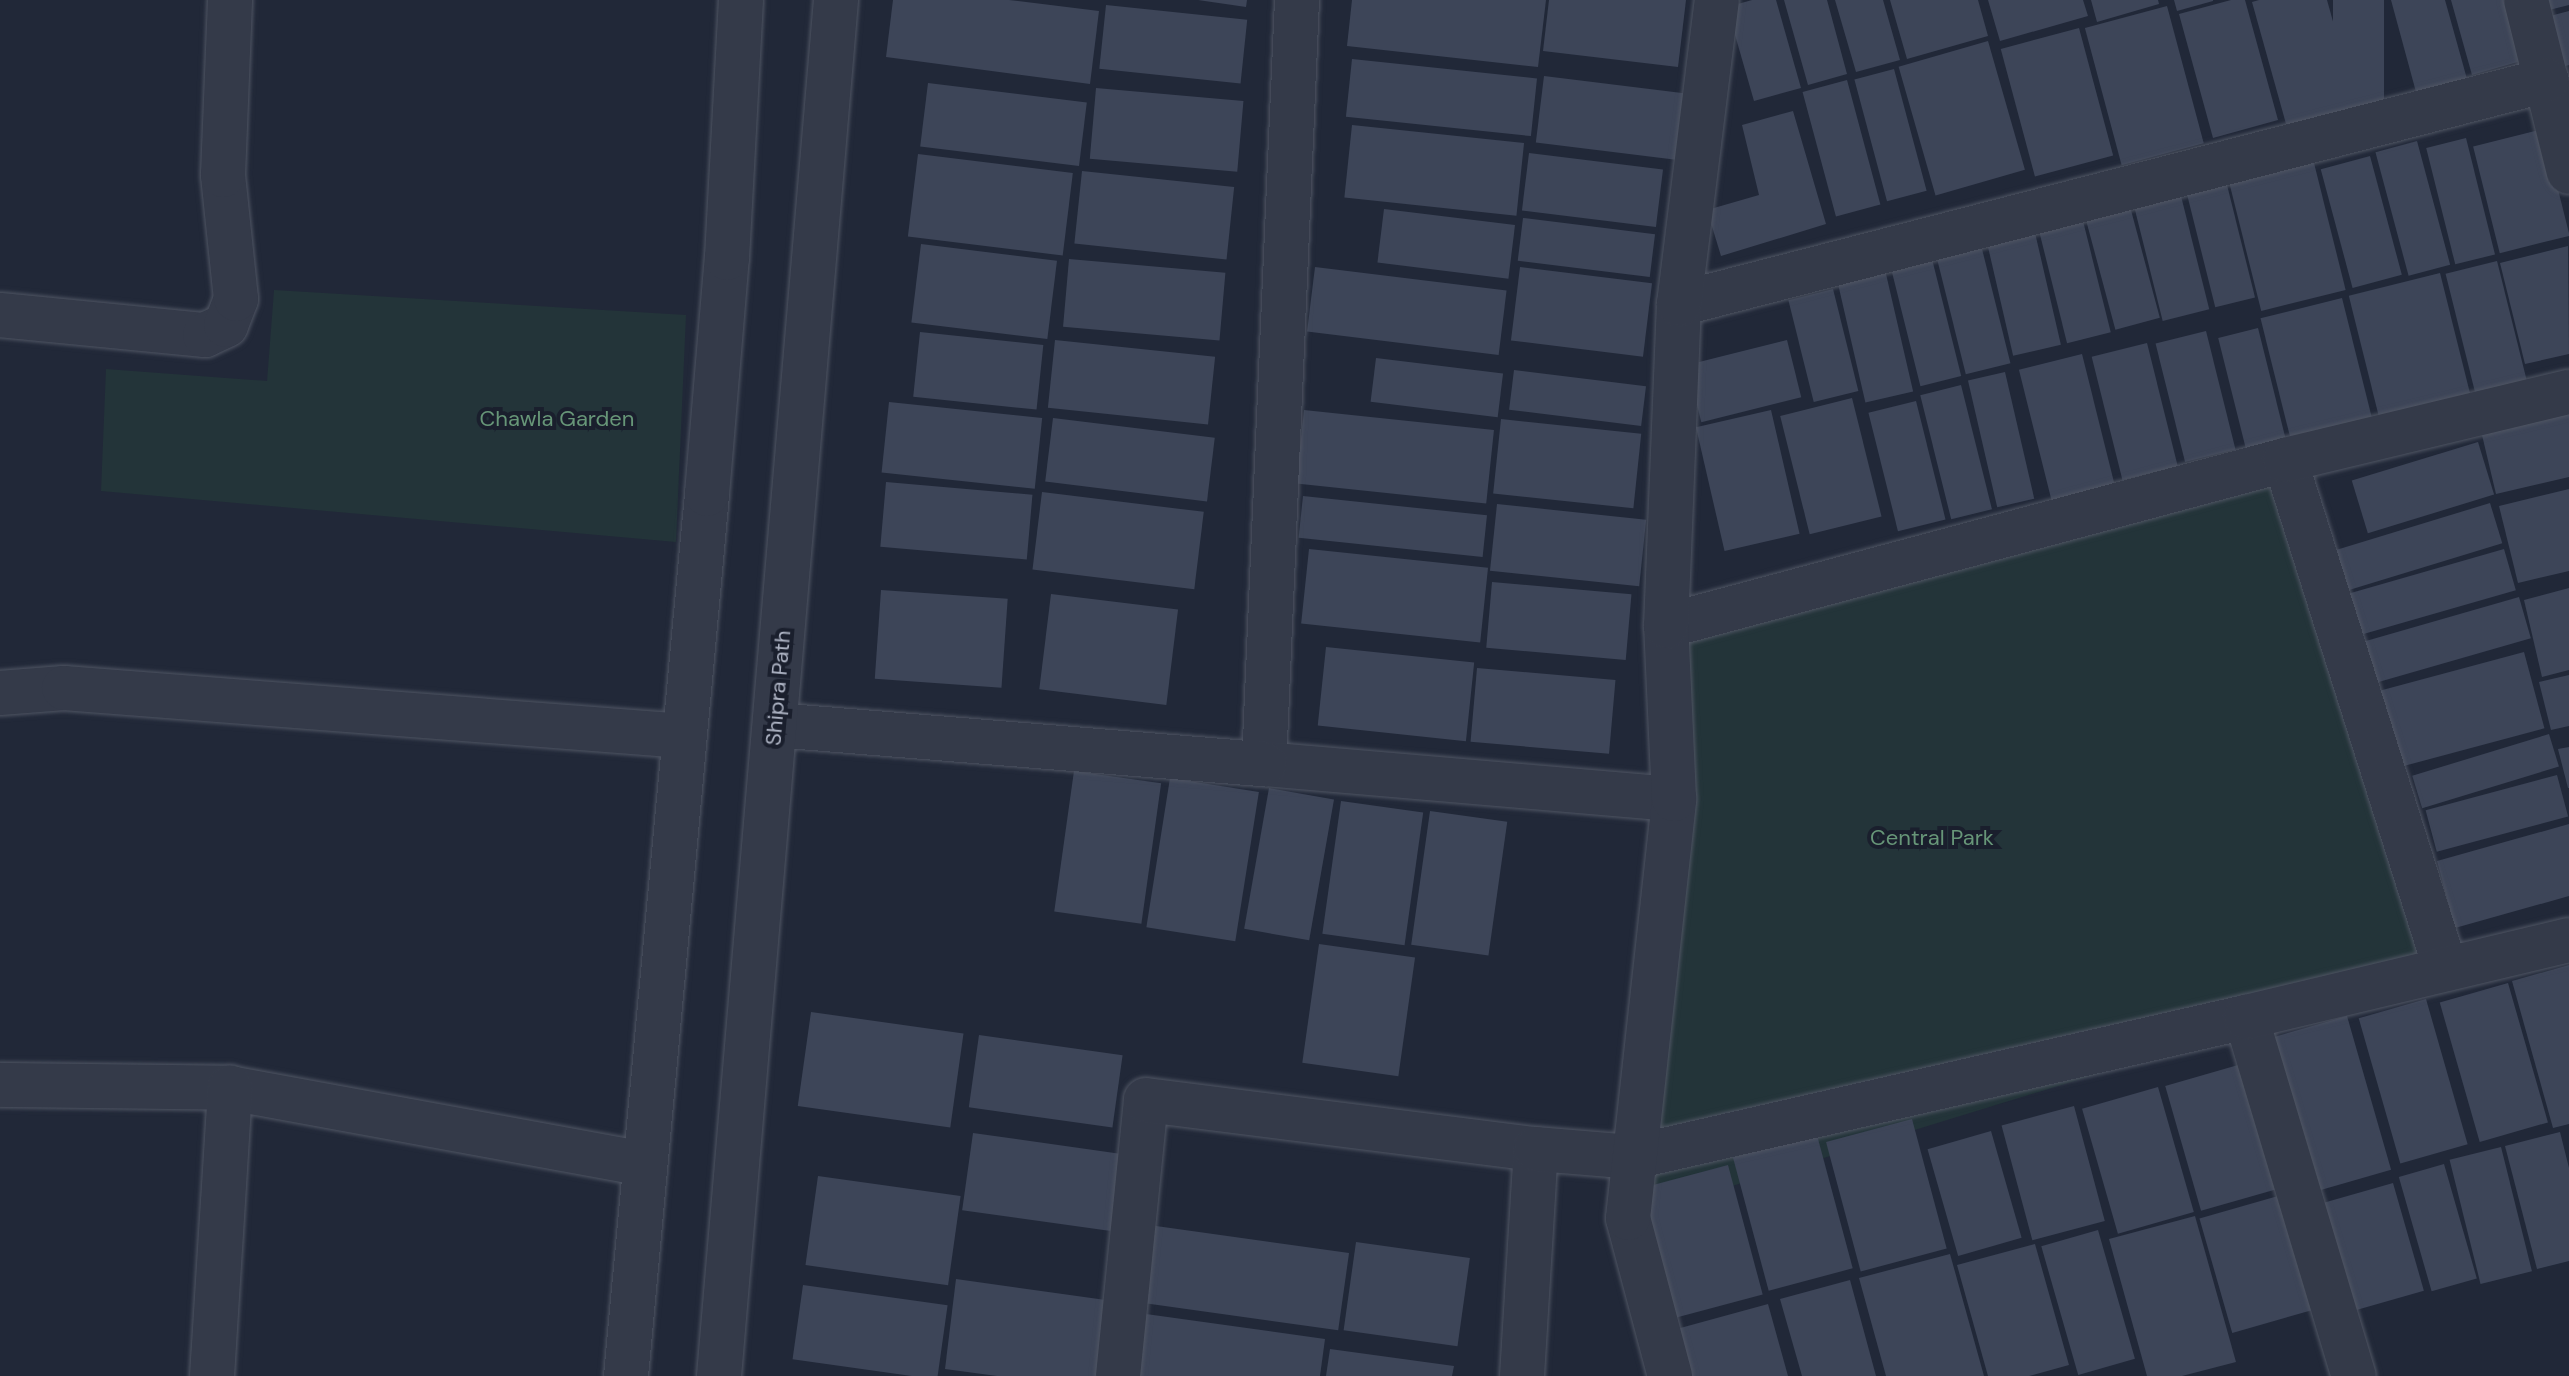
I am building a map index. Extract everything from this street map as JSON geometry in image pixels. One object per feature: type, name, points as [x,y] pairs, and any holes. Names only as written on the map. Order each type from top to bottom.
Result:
[{"type":"street","points":[[0,315],[205,335],[226,325],[236,299],[223,175],[230,0]]},
{"type":"street","points":[[626,1376],[727,258],[741,0]]},
{"type":"street","name":"Shipra Path","points":[[719,1376],[836,0]]},
{"type":"street","points":[[1264,764],[1297,0]]},
{"type":"street","points":[[1670,1376],[1628,1218],[1674,799],[1666,626],[1679,304],[1717,0]]},
{"type":"street","points":[[2526,0],[2569,172]]},
{"type":"street","points":[[1679,304],[2547,80]]},
{"type":"street","points":[[1666,626],[2285,460],[2569,392]]},
{"type":"street","points":[[2285,460],[2445,967]]},
{"type":"street","points":[[0,693],[64,688],[684,736]]},
{"type":"street","points":[[775,725],[1674,799]]},
{"type":"street","points":[[1118,1376],[1146,1100],[1536,1149],[1634,1157],[2569,940]]},
{"type":"street","points":[[2246,1017],[2354,1376]]},
{"type":"street","points":[[0,1085],[230,1088],[644,1164]]},
{"type":"street","points":[[212,1376],[230,1088]]},
{"type":"street","points":[[1522,1376],[1536,1149]]},
{"type":"green space","name":"Chawla Garden","points":[[274,290],[686,315],[676,542],[101,491],[106,369],[267,381]]},
{"type":"green space","name":"Central Park","points":[[2285,460],[2445,967],[1628,1218],[1666,626]]},
{"type":"building","points":[[893,0],[1009,0],[1099,11],[1090,84],[886,57]]},
{"type":"building","points":[[1198,0],[1247,0],[1246,7]]},
{"type":"building","points":[[1352,0],[1546,0],[1538,67],[1347,46]]},
{"type":"building","points":[[1549,0],[1686,0],[1678,67],[1543,51]]},
{"type":"building","points":[[1752,0],[1776,0],[1801,88],[1754,101],[1727,7]]},
{"type":"building","points":[[1784,0],[1827,0],[1847,74],[1808,85]]},
{"type":"building","points":[[1835,0],[1883,0],[1900,60],[1856,72]]},
{"type":"building","points":[[1890,0],[1978,0],[1988,36],[1907,59]]},
{"type":"building","points":[[1988,0],[2083,0],[2088,16],[2000,41]]},
{"type":"building","points":[[2091,0],[2158,0],[2159,4],[2097,22]]},
{"type":"building","points":[[2174,0],[2213,0],[2213,1],[2177,11]]},
{"type":"building","points":[[2231,0],[2245,0],[2278,120],[2213,138],[2179,14]]},
{"type":"building","points":[[2327,0],[2358,111],[2288,131],[2252,2]]},
{"type":"building","points":[[2333,0],[2384,0],[2384,113],[2333,113]]},
{"type":"building","points":[[2391,0],[2445,0],[2467,79],[2416,92]]},
{"type":"building","points":[[2451,0],[2523,0],[2539,56],[2472,75]]},
{"type":"building","points":[[2533,0],[2569,0],[2569,5],[2537,13]]},
{"type":"building","points":[[1106,5],[1247,20],[1241,83],[1099,69]]},
{"type":"building","points":[[2167,6],[2204,143],[2122,165],[2085,28]]},
{"type":"building","points":[[2569,11],[2569,65],[2555,69],[2542,18]]},
{"type":"building","points":[[2079,28],[2113,156],[2035,176],[2001,49]]},
{"type":"building","points":[[1988,41],[2025,170],[1936,195],[1899,67]]},
{"type":"building","points":[[1352,59],[1537,78],[1531,136],[1346,117]]},
{"type":"building","points":[[1894,69],[1927,191],[1887,201],[1854,80]]},
{"type":"building","points":[[1544,76],[1684,93],[1676,160],[1536,143]]},
{"type":"building","points":[[1847,80],[1880,205],[1836,217],[1803,92]]},
{"type":"building","points":[[928,83],[1087,102],[1079,166],[920,147]]},
{"type":"building","points":[[1096,88],[1243,101],[1237,172],[1090,159]]},
{"type":"building","points":[[1793,111],[1826,224],[1721,256],[1707,210],[1759,195],[1742,125]]},
{"type":"building","points":[[1352,125],[1524,143],[1516,216],[1344,198]]},
{"type":"building","points":[[2543,129],[2569,236],[2500,253],[2473,146]]},
{"type":"building","points":[[2466,138],[2495,254],[2455,264],[2426,148]]},
{"type":"building","points":[[2417,141],[2450,265],[2409,276],[2375,152]]},
{"type":"building","points":[[1529,153],[1663,169],[1656,227],[1522,211]]},
{"type":"building","points":[[918,154],[1073,173],[1063,255],[908,236]]},
{"type":"building","points":[[2370,156],[2402,275],[2353,288],[2321,169]]},
{"type":"building","points":[[2313,159],[2346,290],[2261,311],[2229,180]]},
{"type":"building","points":[[1082,171],[1234,187],[1227,260],[1074,244]]},
{"type":"building","points":[[2226,181],[2255,297],[2215,307],[2186,191]]},
{"type":"building","points":[[2179,188],[2209,309],[2163,321],[2132,200]]},
{"type":"building","points":[[2128,199],[2160,318],[2115,330],[2084,211]]},
{"type":"building","points":[[1384,209],[1515,225],[1508,279],[1377,263]]},
{"type":"building","points":[[2081,213],[2111,332],[2067,343],[2037,224]]},
{"type":"building","points":[[1523,218],[1655,234],[1650,277],[1518,261]]},
{"type":"building","points":[[2033,224],[2061,345],[2013,356],[1985,235]]},
{"type":"building","points":[[1979,237],[2010,363],[1966,374],[1934,248]]},
{"type":"building","points":[[921,244],[1057,261],[1047,339],[911,322]]},
{"type":"building","points":[[2568,246],[2569,354],[2525,364],[2500,263]]},
{"type":"building","points":[[1929,247],[1961,376],[1920,386],[1888,257]]},
{"type":"building","points":[[1069,259],[1225,273],[1219,340],[1063,327]]},
{"type":"building","points":[[1883,261],[1913,392],[1865,403],[1835,272]]},
{"type":"building","points":[[2497,261],[2527,379],[2475,392],[2446,274]]},
{"type":"building","points":[[1315,267],[1507,291],[1499,355],[1307,332]]},
{"type":"building","points":[[1520,267],[1652,283],[1643,357],[1511,340]]},
{"type":"building","points":[[2440,273],[2471,396],[2380,419],[2349,296]]},
{"type":"building","points":[[1833,289],[1858,391],[1814,402],[1788,300]]},
{"type":"building","points":[[2342,298],[2373,421],[2291,442],[2260,318]]},
{"type":"building","points":[[2258,328],[2286,439],[2246,449],[2218,338]]},
{"type":"building","points":[[2206,331],[2236,449],[2185,462],[2156,344]]},
{"type":"building","points":[[920,332],[1043,345],[1037,410],[913,397]]},
{"type":"building","points":[[1055,340],[1215,357],[1208,424],[1048,408]]},
{"type":"building","points":[[1787,340],[1801,397],[1701,422],[1687,365]]},
{"type":"building","points":[[2147,343],[2178,466],[2122,480],[2092,357]]},
{"type":"building","points":[[2082,354],[2116,492],[2053,508],[2019,370]]},
{"type":"building","points":[[1376,358],[1503,374],[1498,417],[1371,402]]},
{"type":"building","points":[[1514,370],[1646,386],[1641,426],[1509,410]]},
{"type":"building","points":[[2005,372],[2034,499],[1997,507],[1968,381]]},
{"type":"building","points":[[1961,385],[1992,509],[1951,519],[1920,395]]},
{"type":"building","points":[[1852,398],[1882,516],[1810,534],[1780,416]]},
{"type":"building","points":[[1916,401],[1946,519],[1898,531],[1868,413]]},
{"type":"building","points":[[889,402],[1042,418],[1035,489],[882,473]]},
{"type":"building","points":[[1304,410],[1494,430],[1486,504],[1296,484]]},
{"type":"building","points":[[1771,410],[1800,534],[1725,551],[1696,427]]},
{"type":"building","points":[[2569,414],[2569,477],[2496,494],[2482,435]]},
{"type":"building","points":[[1053,418],[1215,438],[1207,501],[1045,482]]},
{"type":"building","points":[[1501,419],[1641,434],[1633,508],[1493,494]]},
{"type":"building","points":[[2478,442],[2494,495],[2368,533],[2352,481]]},
{"type":"building","points":[[886,482],[1032,495],[1027,560],[880,547]]},
{"type":"building","points":[[2569,489],[2569,571],[2518,583],[2499,506]]},
{"type":"building","points":[[1042,492],[1204,512],[1194,589],[1032,569]]},
{"type":"building","points":[[1303,496],[1487,515],[1483,557],[1299,538]]},
{"type":"building","points":[[2490,503],[2502,543],[2337,594],[2325,554]]},
{"type":"building","points":[[1497,504],[1646,520],[1639,586],[1490,571]]},
{"type":"building","points":[[1309,549],[1488,568],[1480,642],[1301,624]]},
{"type":"building","points":[[2504,549],[2516,590],[2351,638],[2339,596]]},
{"type":"building","points":[[1492,582],[1631,594],[1626,660],[1486,648]]},
{"type":"building","points":[[2569,588],[2569,670],[2542,677],[2524,600]]},
{"type":"building","points":[[881,590],[1008,599],[1001,688],[875,679]]},
{"type":"building","points":[[1051,594],[1178,610],[1166,705],[1039,689]]},
{"type":"building","points":[[2519,597],[2531,638],[2366,685],[2355,644]]},
{"type":"building","points":[[1326,647],[1474,663],[1466,741],[1318,726]]},
{"type":"building","points":[[2524,652],[2544,728],[2388,770],[2368,694]]},
{"type":"building","points":[[1477,668],[1615,680],[1609,754],[1471,742]]},
{"type":"building","points":[[2569,675],[2569,726],[2551,730],[2539,682]]},
{"type":"building","points":[[2549,734],[2559,767],[2422,808],[2412,776]]},
{"type":"building","points":[[2569,747],[2569,788],[2568,788],[2558,749]]},
{"type":"building","points":[[1074,771],[1161,783],[1141,924],[1054,912]]},
{"type":"building","points":[[2557,775],[2568,817],[2437,852],[2426,810]]},
{"type":"building","points":[[1170,778],[1259,792],[1235,941],[1146,927]]},
{"type":"building","points":[[1269,788],[1334,799],[1309,940],[1244,929]]},
{"type":"building","points":[[1341,801],[1423,813],[1405,945],[1322,934]]},
{"type":"building","points":[[1430,811],[1507,822],[1488,956],[1411,945]]},
{"type":"building","points":[[2569,824],[2569,896],[2455,928],[2437,861]]},
{"type":"building","points":[[1319,944],[1415,957],[1398,1076],[1302,1063]]},
{"type":"building","points":[[2569,965],[2569,1124],[2553,1128],[2512,981]]},
{"type":"building","points":[[2508,983],[2548,1122],[2480,1142],[2440,1003]]},
{"type":"building","points":[[2426,999],[2468,1144],[2400,1163],[2359,1018]]},
{"type":"building","points":[[811,1012],[964,1033],[950,1128],[798,1106]]},
{"type":"building","points":[[2347,1016],[2391,1170],[2310,1193],[2266,1039]]},
{"type":"building","points":[[979,1035],[1123,1055],[1112,1127],[969,1107]]},
{"type":"building","points":[[2245,1063],[2281,1188],[2201,1211],[2165,1086]]},
{"type":"building","points":[[2158,1087],[2194,1212],[2118,1234],[2082,1109]]},
{"type":"building","points":[[2074,1106],[2105,1221],[2032,1240],[2002,1125]]},
{"type":"building","points":[[1912,1119],[1947,1248],[1861,1271],[1826,1142]]},
{"type":"building","points":[[1991,1131],[2022,1238],[1958,1256],[1928,1149]]},
{"type":"building","points":[[2560,1132],[2569,1168],[2569,1261],[2537,1269],[2505,1146]]},
{"type":"building","points":[[973,1133],[1122,1154],[1111,1231],[962,1210]]},
{"type":"building","points":[[1817,1135],[1853,1268],[1769,1291],[1733,1158]]},
{"type":"building","points":[[2501,1147],[2532,1271],[2481,1284],[2450,1160]]},
{"type":"building","points":[[2444,1164],[2477,1278],[2432,1291],[2399,1177]]},
{"type":"building","points":[[1728,1165],[1763,1294],[1670,1319],[1635,1190]]},
{"type":"building","points":[[818,1176],[961,1196],[948,1285],[805,1265]]},
{"type":"building","points":[[2393,1183],[2424,1291],[2345,1313],[2314,1206]]},
{"type":"building","points":[[2285,1194],[2318,1308],[2232,1333],[2199,1219]]},
{"type":"building","points":[[2195,1216],[2236,1362],[2182,1376],[2147,1376],[2109,1239]]},
{"type":"building","points":[[1149,1225],[1349,1253],[1338,1330],[1138,1302]]},
{"type":"building","points":[[2098,1230],[2135,1359],[2078,1375],[2041,1246]]},
{"type":"building","points":[[1356,1242],[1470,1258],[1457,1346],[1344,1330]]},
{"type":"building","points":[[2035,1244],[2069,1365],[2029,1376],[1988,1376],[1957,1265]]},
{"type":"building","points":[[1950,1254],[1984,1376],[1886,1376],[1859,1278]]},
{"type":"building","points":[[956,1279],[1120,1302],[1110,1376],[997,1376],[945,1369]]},
{"type":"building","points":[[1850,1280],[1876,1376],[1802,1376],[1780,1299]]},
{"type":"building","points":[[803,1285],[948,1305],[938,1376],[912,1376],[793,1359]]},
{"type":"building","points":[[1768,1304],[1788,1376],[1686,1376],[1673,1330]]},
{"type":"building","points":[[1146,1314],[1325,1339],[1320,1376],[1137,1376]]},
{"type":"building","points":[[1330,1349],[1454,1366],[1452,1376],[1326,1376]]}]
